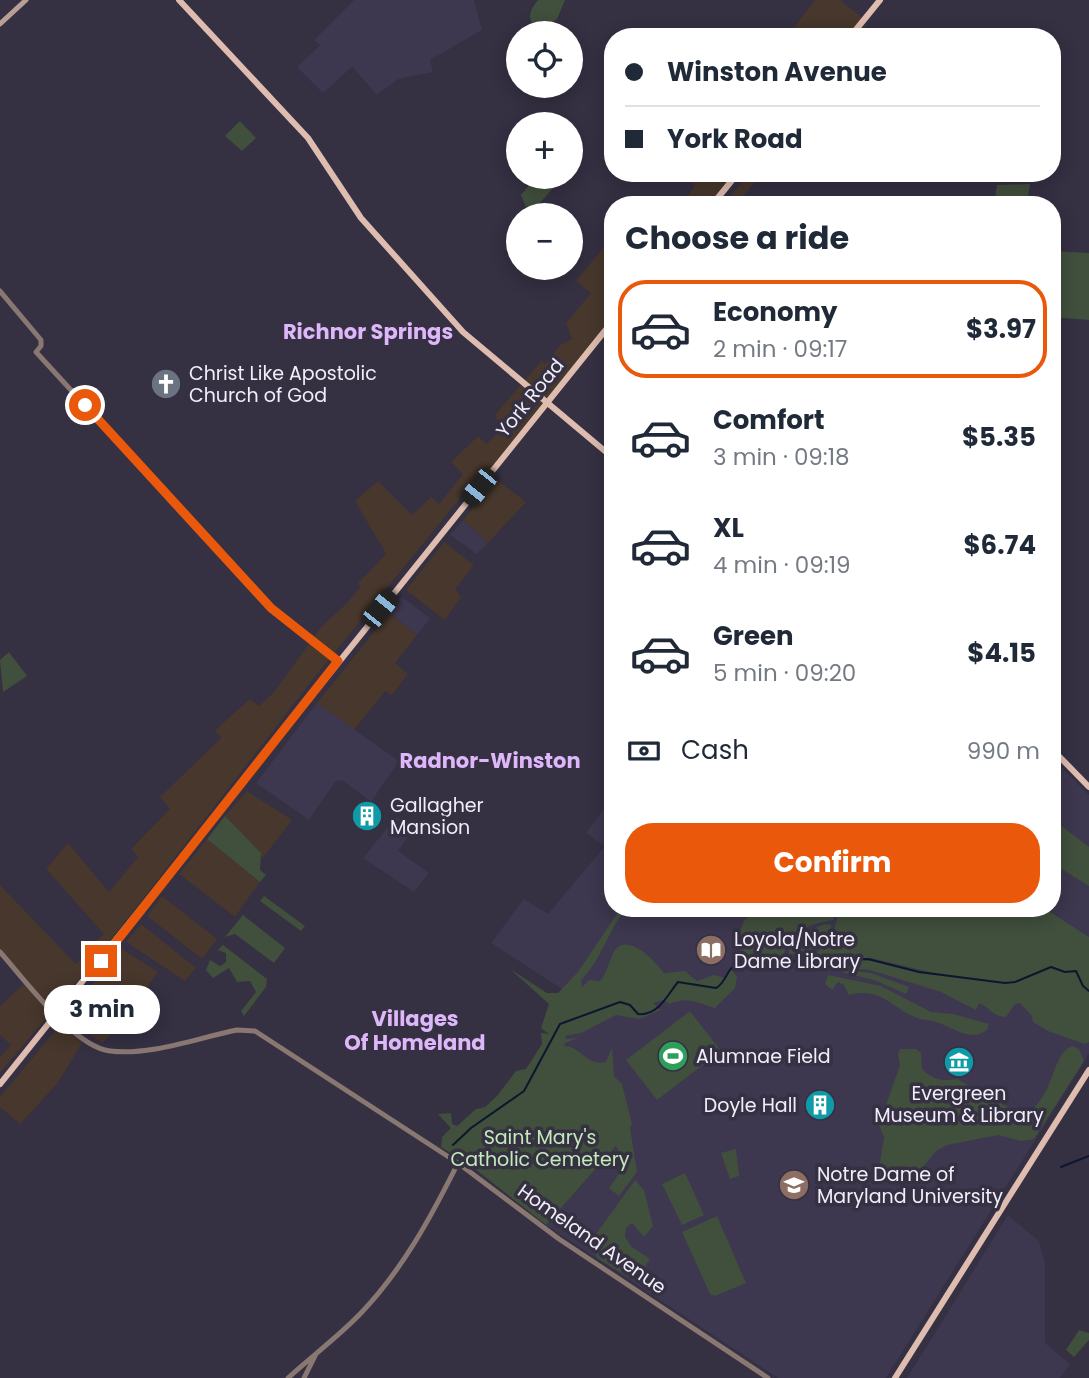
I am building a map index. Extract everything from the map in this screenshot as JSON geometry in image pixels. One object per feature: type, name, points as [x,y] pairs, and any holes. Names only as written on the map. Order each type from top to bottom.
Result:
[{"type":"main road","points":[[0,24],[26,0]]},
{"type":"main road","points":[[179,0],[308,138],[375,235],[478,347],[604,450]]},
{"type":"main road","points":[[857,28],[880,0]]},
{"type":"main road","points":[[719,196],[731,182]]},
{"type":"main road","name":"York Road","points":[[0,1084],[604,331]]},
{"type":"main road","points":[[1061,758],[1089,787]]},
{"type":"main road","points":[[895,1378],[1089,1070]]},
{"type":"street","points":[[0,291],[41,340],[41,346],[36,352],[57,376],[271,608],[338,661]]},
{"type":"street","points":[[0,952],[57,1015]]},
{"type":"street","name":"Homeland Avenue","points":[[57,1015],[89,1042],[112,1051],[154,1047],[237,1030],[258,1033],[458,1163],[559,1239],[768,1378]]},
{"type":"street","points":[[288,1378],[362,1312],[401,1264],[458,1163]]},
{"type":"street","points":[[304,1378],[315,1356]]},
{"type":"shaded area","points":[[354,0],[474,0],[482,30],[430,60],[433,72],[398,79],[377,95],[352,67],[323,93],[297,67],[320,45],[314,40]]},
{"type":"shaded area","points":[[815,0],[840,0],[864,19],[857,28],[794,28]]},
{"type":"shaded area","points":[[690,182],[731,182],[719,196],[687,196],[695,186]]},
{"type":"shaded area","points":[[742,182],[755,182],[743,196],[731,196]]},
{"type":"shaded area","points":[[604,247],[604,332],[489,473],[483,470],[317,674],[111,940],[0,1073],[0,1057],[11,1045],[0,1035],[0,1006],[27,981],[0,952],[0,885],[76,964],[92,951],[90,947],[104,934],[46,869],[68,843],[109,892],[138,857],[131,849],[170,809],[160,797],[221,738],[215,730],[250,699],[259,706],[274,692],[321,627],[347,603],[361,586],[358,583],[386,554],[355,501],[378,481],[412,515],[431,497],[439,504],[463,474],[451,462],[478,436],[486,444],[504,427],[494,416],[542,360],[545,364],[560,345],[572,339],[566,323],[591,293],[576,281],[583,280],[583,272]]},
{"type":"shaded area","points":[[496,479],[526,502],[488,543],[463,520]]},
{"type":"shaded area","points":[[463,520],[488,543],[477,554],[450,535]]},
{"type":"shaded area","points":[[444,542],[474,565],[455,589],[461,597],[445,620],[406,590]]},
{"type":"shaded area","points":[[401,596],[430,618],[417,635],[388,612]]},
{"type":"shaded area","points":[[389,613],[417,635],[395,663],[408,674],[392,695],[385,691],[354,730],[317,703]]},
{"type":"shaded area","points":[[317,703],[399,761],[371,802],[342,780],[335,782],[309,820],[256,783]]},
{"type":"shaded area","name":"Notre Dame of Maryland University","points":[[1061,767],[1089,795],[1089,1054],[886,1378],[778,1378],[546,1225],[616,1146],[622,1084],[602,1080],[547,1040],[571,995],[491,943],[524,899],[548,914],[604,847],[604,917],[1061,917]]},
{"type":"shaded area","points":[[247,791],[292,820],[262,859],[258,850],[225,816]]},
{"type":"shaded area","name":"Notre Dame of Maryland University","points":[[604,809],[604,845],[586,833]]},
{"type":"shaded area","points":[[396,817],[414,829],[398,851],[429,873],[414,892],[363,858]]},
{"type":"shaded area","points":[[207,839],[260,882],[235,917],[179,874]]},
{"type":"shaded area","points":[[162,896],[217,939],[202,959],[147,916]]},
{"type":"shaded area","points":[[141,924],[196,968],[185,981],[126,942]]},
{"type":"shaded area","points":[[122,949],[158,972],[139,998],[141,1007],[102,1043],[66,1017]]},
{"type":"shaded area","points":[[60,1025],[82,1043],[57,1084],[20,1124],[0,1107],[0,1097]]},
{"type":"shaded area","points":[[1008,1215],[1039,1241],[1045,1264],[1045,1343],[1070,1364],[1060,1378],[907,1378]]},
{"type":"green space","points":[[538,0],[565,0],[554,21],[531,21],[532,8]]},
{"type":"green space","points":[[240,121],[256,138],[242,151],[225,136]]},
{"type":"green space","points":[[1030,184],[1028,196],[995,196],[997,185]]},
{"type":"green space","points":[[526,189],[552,189],[540,203],[524,203],[521,195]]},
{"type":"green space","points":[[1061,251],[1089,253],[1089,320],[1061,318]]},
{"type":"green space","points":[[9,652],[27,676],[3,692],[0,660]]},
{"type":"green space","points":[[225,816],[261,853],[260,870],[266,875],[260,882],[207,839]]},
{"type":"green space","points":[[1061,826],[1089,847],[1089,886],[1061,869]]},
{"type":"green space","points":[[264,896],[305,926],[301,931],[260,901]]},
{"type":"green space","points":[[243,915],[285,948],[274,963],[235,934],[225,937]]},
{"type":"green space","name":"Saint Mary's Catholic Cemetery","points":[[615,917],[620,917],[594,965],[581,980],[582,987],[589,980],[600,981],[615,950],[627,944],[642,951],[664,973],[685,971],[697,981],[714,975],[726,978],[731,969],[737,977],[735,988],[715,1008],[692,1001],[682,1000],[669,1004],[664,1000],[653,1003],[660,1010],[640,1019],[616,1015],[581,1033],[565,1036],[566,1039],[578,1038],[565,1043],[564,1046],[575,1049],[594,1062],[606,1062],[612,1047],[614,1076],[622,1084],[632,1124],[630,1128],[637,1172],[619,1196],[609,1188],[620,1168],[616,1146],[546,1225],[475,1169],[441,1147],[442,1137],[451,1128],[438,1114],[451,1113],[452,1124],[457,1126],[476,1109],[485,1107],[516,1071],[526,1069],[542,1044],[541,1033],[549,1034],[541,1028],[549,1004],[510,969],[547,993],[558,993],[578,972]]},
{"type":"green space","points":[[748,917],[834,917],[833,920],[809,926],[794,935],[784,956],[753,955],[742,958],[739,942]]},
{"type":"green space","points":[[838,917],[1058,917],[1089,937],[1089,1042],[1085,1044],[1048,1031],[1033,1022],[1032,1016],[1020,1003],[1015,1004],[1006,1017],[1002,1017],[979,1003],[976,1010],[941,992],[870,970],[821,965],[817,963],[871,961],[934,973],[871,958],[816,961],[816,955],[834,930]]},
{"type":"green space","points":[[825,924],[831,925],[831,929],[812,954],[789,954],[789,946],[800,934]]},
{"type":"green space","points":[[223,945],[267,979],[266,987],[244,1016],[241,1011],[256,992],[250,981],[237,982],[229,968],[213,978],[206,970],[210,960],[220,966],[226,962],[226,953],[218,950]]},
{"type":"green space","points":[[837,971],[871,973],[909,987],[906,994],[874,980]]},
{"type":"green space","points":[[828,975],[881,986],[931,1012],[953,1014],[989,1024],[987,1030],[981,1034],[962,1033],[910,1015],[879,996],[861,993],[849,995],[844,985],[838,982],[832,990],[825,984]]},
{"type":"green space","name":"Alumnae Field","points":[[690,1011],[721,1051],[657,1100],[626,1060]]},
{"type":"green space","points":[[1072,1046],[1079,1049],[1084,1061],[1034,1139],[1021,1141],[998,1135],[947,1145],[936,1151],[913,1179],[891,1182],[878,1175],[884,1137],[879,1125],[900,1065],[900,1049],[916,1049],[921,1053],[922,1069],[930,1075],[942,1080],[957,1079],[1022,1115],[1033,1109],[1041,1100],[1060,1058]]},
{"type":"green space","points":[[736,1149],[739,1176],[730,1179],[721,1153]]},
{"type":"green space","points":[[685,1173],[704,1215],[682,1225],[662,1184]]},
{"type":"green space","points":[[635,1180],[644,1190],[653,1226],[644,1237],[632,1223],[626,1228],[625,1237],[632,1247],[650,1259],[635,1281],[597,1258],[594,1249],[586,1248]]},
{"type":"green space","points":[[717,1216],[746,1283],[715,1296],[710,1294],[682,1232]]},
{"type":"green space","points":[[1079,1330],[1089,1333],[1089,1340],[1074,1357],[1066,1350]]},
{"type":"waterway","points":[[453,1145],[471,1128],[524,1091],[560,1024],[620,1002],[630,1005],[638,1014],[652,1012],[662,1004],[678,982],[716,988],[730,970],[743,961],[761,959],[812,962]]},
{"type":"waterway","points":[[817,962],[868,959],[919,972],[1005,983],[1015,982],[1051,967],[1065,972],[1076,971],[1083,986],[1089,991]]},
{"type":"waterway","points":[[1061,1167],[1089,1156]]},
{"type":"place","name":"Christ Like Apostolic Church of God","points":[[166,384]]},
{"type":"place","name":"Gallagher Mansion","points":[[367,816]]},
{"type":"place","name":"Loyola/Notre Dame Library","points":[[711,950]]},
{"type":"place","name":"Alumnae Field","points":[[673,1056]]},
{"type":"place","name":"Evergreen Museum & Library","points":[[959,1062]]},
{"type":"place","name":"Doyle Hall","points":[[820,1105]]},
{"type":"place","name":"Notre Dame of Maryland University","points":[[794,1185]]},
{"type":"district","name":"Richnor Springs","points":[[368,331]]},
{"type":"district","name":"Radnor-Winston","points":[[490,760]]},
{"type":"district","name":"Villages Of Homeland","points":[[415,1030]]},
{"type":"route","points":[[85,405],[271,608],[338,661],[101,961]]}]
